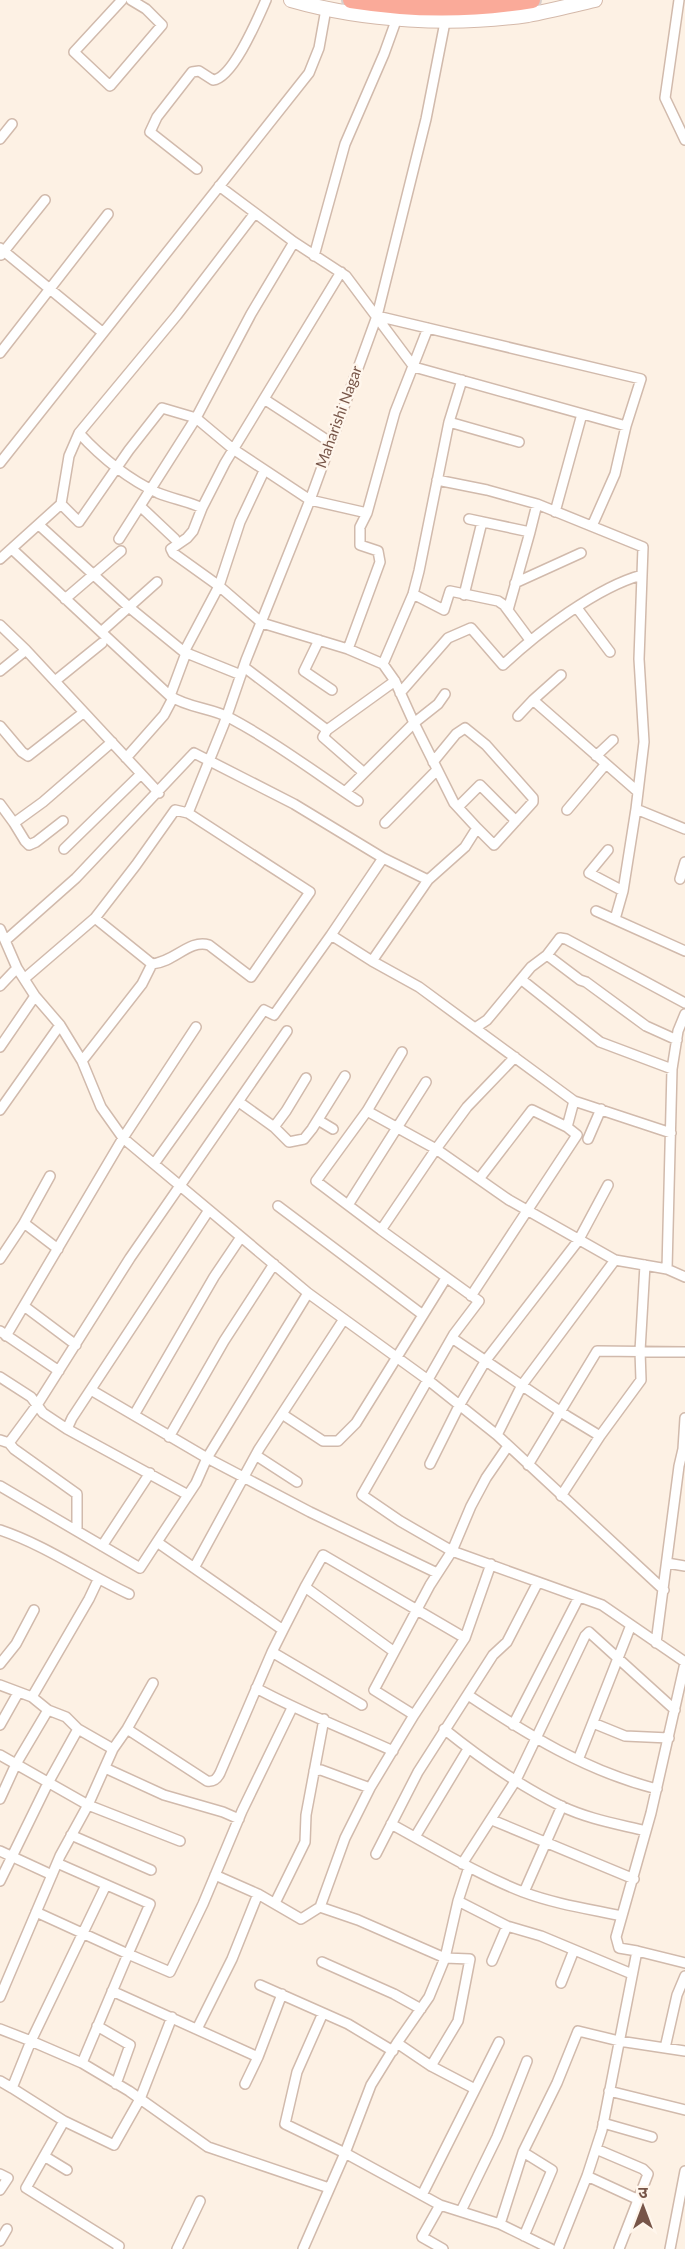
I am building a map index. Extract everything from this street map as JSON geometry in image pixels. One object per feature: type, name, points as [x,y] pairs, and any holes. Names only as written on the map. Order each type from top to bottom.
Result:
[{"type":"highway","points":[[351,0],[447,14],[532,0]]},
{"type":"street","points":[[122,0],[74,52],[110,86],[162,25],[146,9],[131,0]]},
{"type":"street","points":[[146,9],[152,0]]},
{"type":"street","points":[[198,169],[150,132],[153,124],[192,72],[199,71],[213,80],[224,76],[240,54],[266,0]]},
{"type":"street","points":[[291,0],[326,9],[397,18],[447,14],[481,20],[528,15],[595,0]]},
{"type":"street","points":[[679,0],[665,99],[685,140]]},
{"type":"street","points":[[0,462],[309,73],[318,48],[326,9]]},
{"type":"street","name":"Maharishi Nagar","points":[[188,813],[310,500],[377,316],[426,119],[447,14]]},
{"type":"street","points":[[314,256],[345,144],[397,18]]},
{"type":"street","points":[[0,139],[12,124]]},
{"type":"street","points":[[219,186],[294,242],[346,276],[414,367],[626,426]]},
{"type":"street","points":[[45,200],[1,252],[102,332]]},
{"type":"street","points":[[0,559],[61,504],[69,456],[79,433],[177,315],[255,213]]},
{"type":"street","points":[[0,352],[108,214]]},
{"type":"street","points":[[119,539],[196,418],[251,314],[294,242]]},
{"type":"street","points":[[341,272],[233,449],[202,508],[194,531],[171,549],[173,553],[219,586],[262,623],[348,649],[383,664],[395,681],[435,766],[459,807],[494,845],[533,802],[533,798],[486,745],[465,728],[456,734],[435,766],[385,823]]},
{"type":"street","points":[[377,316],[640,379],[615,474],[592,526]]},
{"type":"street","points":[[348,649],[380,562],[378,551],[360,545],[360,527],[367,513],[395,412],[429,328]]},
{"type":"street","points":[[383,664],[413,594],[449,422],[462,380]]},
{"type":"street","points":[[264,399],[330,442]]},
{"type":"street","points":[[61,504],[79,522],[129,450],[162,408],[196,418],[233,449],[310,500],[367,513]]},
{"type":"street","points":[[555,512],[582,414]]},
{"type":"street","points":[[449,422],[519,442]]},
{"type":"street","points":[[79,433],[118,468],[151,489],[202,508]]},
{"type":"street","points":[[126,758],[164,715],[185,653],[219,586],[240,522],[264,471]]},
{"type":"street","points":[[437,480],[487,490],[537,504],[643,547],[639,660],[644,742],[623,891],[615,919]]},
{"type":"street","points":[[508,610],[537,504]]},
{"type":"street","points":[[140,506],[175,538]]},
{"type":"street","points":[[468,519],[530,532]]},
{"type":"street","points":[[464,595],[482,522]]},
{"type":"street","points":[[39,525],[130,608],[185,653],[243,671],[327,730]]},
{"type":"street","points":[[12,549],[171,697],[227,716],[358,801]]},
{"type":"street","points":[[65,599],[121,551]]},
{"type":"street","points":[[516,583],[581,553]]},
{"type":"street","points":[[400,693],[448,638],[471,628],[503,665],[530,640],[577,608],[609,589],[642,575]]},
{"type":"street","points":[[101,632],[157,582]]},
{"type":"street","points":[[413,594],[444,610],[450,591],[498,602],[504,605],[530,640]]},
{"type":"street","points":[[577,608],[610,652]]},
{"type":"street","points":[[0,625],[159,793]]},
{"type":"street","points":[[319,640],[304,671],[332,690]]},
{"type":"street","points":[[55,681],[102,643]]},
{"type":"street","points":[[0,671],[26,650]]},
{"type":"street","points":[[518,716],[561,675]]},
{"type":"street","points":[[363,772],[323,737],[327,730],[395,681]]},
{"type":"street","points":[[345,792],[414,723],[438,704],[445,694]]},
{"type":"street","points":[[533,700],[605,765],[638,791]]},
{"type":"street","points":[[0,726],[28,756],[83,713]]},
{"type":"street","points":[[596,756],[613,740]]},
{"type":"street","points":[[14,823],[43,802],[112,742]]},
{"type":"street","points":[[6,940],[76,878],[148,800],[159,793],[194,753],[294,804],[383,858],[429,880]]},
{"type":"street","points":[[567,810],[605,765]]},
{"type":"street","points":[[64,849],[141,774]]},
{"type":"street","points":[[459,807],[480,785],[516,821]]},
{"type":"street","points":[[0,804],[29,845],[63,820]]},
{"type":"street","points":[[636,809],[685,829]]},
{"type":"street","points":[[24,979],[95,918],[175,810],[188,813],[310,892],[251,977],[208,945],[200,943],[191,946],[170,960],[152,964]]},
{"type":"street","points":[[372,961],[429,880],[465,847],[477,828]]},
{"type":"street","points":[[608,850],[589,873],[623,891]]},
{"type":"street","points":[[154,1164],[264,1010],[274,1015],[383,858]]},
{"type":"street","points":[[680,879],[685,862]]},
{"type":"street","points":[[596,911],[685,951]]},
{"type":"street","points":[[95,918],[152,964]]},
{"type":"street","points":[[0,929],[17,968],[35,996],[60,1025],[82,1061],[101,1107],[123,1138],[308,1293],[429,1380],[497,1435],[664,1590]]},
{"type":"street","points":[[331,935],[419,987],[574,1101],[671,1132]]},
{"type":"street","points":[[475,1028],[487,1020],[531,967],[547,955],[560,938],[566,939],[685,1003]]},
{"type":"street","points":[[547,955],[646,1026],[677,1040]]},
{"type":"street","points":[[82,1061],[142,984],[152,964]]},
{"type":"street","points":[[0,986],[17,968]]},
{"type":"street","points":[[522,980],[600,1042],[672,1069]]},
{"type":"street","points":[[0,1047],[35,996]]},
{"type":"street","points":[[667,1269],[672,1069],[677,1040],[685,1014]]},
{"type":"street","points":[[0,1110],[60,1025]]},
{"type":"street","points":[[59,1371],[3,1334],[24,1306],[123,1138],[196,1027]]},
{"type":"street","points":[[77,1531],[77,1494],[4,1441],[37,1405],[130,1258],[287,1031]]},
{"type":"street","points":[[402,1052],[368,1111],[316,1181],[479,1301],[452,1338],[362,1495],[400,1521],[452,1551],[603,1605],[685,1663],[657,1789],[634,1880],[616,1936],[618,1948],[613,1966]]},
{"type":"street","points":[[381,1230],[467,1107],[514,1057]]},
{"type":"street","points":[[239,1102],[274,1126],[289,1142],[304,1139],[345,1076]]},
{"type":"street","points":[[274,1126],[306,1078]]},
{"type":"street","points":[[348,1205],[426,1082]]},
{"type":"street","points":[[567,1127],[574,1101]]},
{"type":"street","points":[[588,1139],[601,1109]]},
{"type":"street","points":[[471,1296],[577,1136],[567,1127],[543,1113],[531,1110],[479,1179]]},
{"type":"street","points":[[368,1111],[436,1149],[527,1210],[615,1260],[667,1269],[685,1277]]},
{"type":"street","points":[[318,1120],[333,1129]]},
{"type":"street","points":[[0,1259],[24,1223],[50,1176]]},
{"type":"street","points":[[430,1464],[459,1406],[486,1360],[578,1240],[608,1185]]},
{"type":"street","points":[[278,1206],[423,1315]]},
{"type":"street","points":[[67,1429],[209,1210]]},
{"type":"street","points":[[24,1223],[58,1249]]},
{"type":"street","points":[[134,1415],[214,1277],[241,1237]]},
{"type":"street","points":[[497,1435],[522,1385],[615,1260]]},
{"type":"street","points":[[169,1437],[224,1341],[274,1264]]},
{"type":"street","points":[[561,1496],[640,1380],[645,1265]]},
{"type":"street","points":[[282,1414],[323,1441],[338,1441],[356,1423],[446,1278]]},
{"type":"street","points":[[0,1486],[140,1568],[188,1495],[207,1458],[308,1293]]},
{"type":"street","points":[[24,1306],[76,1345]]},
{"type":"street","points":[[194,1568],[243,1477],[344,1319]]},
{"type":"street","points":[[452,1338],[600,1436]]},
{"type":"street","points":[[528,1465],[597,1351],[685,1352]]},
{"type":"street","points":[[0,1377],[31,1397],[43,1413],[67,1429],[188,1495]]},
{"type":"street","points":[[91,1390],[207,1458],[310,1512],[437,1573]]},
{"type":"street","points":[[656,1642],[679,1466],[684,1449],[685,1418]]},
{"type":"street","points":[[414,1715],[374,1690],[416,1610],[452,1551],[471,1506],[508,1446]]},
{"type":"street","points":[[257,1456],[297,1482]]},
{"type":"street","points":[[102,1546],[150,1473]]},
{"type":"street","points":[[0,1530],[18,1536],[98,1580],[129,1594]]},
{"type":"street","points":[[156,1542],[283,1630]]},
{"type":"street","points":[[127,1729],[207,1781],[218,1778],[272,1652],[323,1555],[465,1638]]},
{"type":"street","points":[[667,1563],[685,1566]]},
{"type":"street","points":[[215,1875],[258,1894],[301,1918],[320,1907],[345,1838],[370,1788],[414,1715],[465,1638],[491,1564]]},
{"type":"street","points":[[32,1697],[98,1580]]},
{"type":"street","points":[[376,1854],[418,1772],[494,1655],[507,1642],[538,1581]]},
{"type":"street","points":[[305,1587],[393,1651]]},
{"type":"street","points":[[513,1725],[579,1596]]},
{"type":"street","points":[[0,1664],[16,1644],[34,1610]]},
{"type":"street","points":[[578,1760],[631,1625]]},
{"type":"street","points":[[303,2249],[345,2153],[371,2085],[429,1997],[445,1958],[465,1866],[516,1780],[585,1636],[589,1632],[675,1710]]},
{"type":"street","points":[[272,1652],[362,1705]]},
{"type":"street","points":[[0,1997],[57,1863],[88,1805],[113,1749],[153,1683]]},
{"type":"street","points":[[0,1685],[32,1697],[48,1710],[66,1717],[78,1728],[113,1749]]},
{"type":"street","points":[[256,1688],[292,1708],[324,1719],[393,1751]]},
{"type":"street","points":[[0,1725],[18,1693]]},
{"type":"street","points":[[468,1695],[536,1740],[630,1782],[657,1789]]},
{"type":"street","points":[[36,1912],[170,1972],[292,1708]]},
{"type":"street","points":[[0,1799],[16,1764],[48,1710]]},
{"type":"street","points":[[275,1904],[305,1842],[306,1815],[324,1719]]},
{"type":"street","points":[[593,1723],[626,1736],[669,1738]]},
{"type":"street","points":[[0,1881],[78,1728]]},
{"type":"street","points":[[444,1729],[468,1749],[562,1806],[595,1819],[646,1831]]},
{"type":"street","points":[[415,1837],[468,1749]]},
{"type":"street","points":[[0,1755],[88,1805],[180,1841]]},
{"type":"street","points":[[105,1768],[164,1795],[239,1819]]},
{"type":"street","points":[[314,1771],[321,1770],[370,1788]]},
{"type":"street","points":[[524,1892],[547,1845],[562,1806]]},
{"type":"street","points":[[492,1820],[634,1880]]},
{"type":"street","points":[[391,1824],[465,1866],[524,1892],[562,1904],[622,1916]]},
{"type":"street","points":[[71,1835],[152,1870]]},
{"type":"street","points":[[0,1851],[52,1875]]},
{"type":"street","points":[[57,1863],[150,1904],[82,2063]]},
{"type":"street","points":[[106,1885],[32,2041],[4,2085],[64,2121],[114,2145],[140,2099],[172,2017]]},
{"type":"street","points":[[196,2029],[232,1959],[258,1894]]},
{"type":"street","points":[[458,1901],[507,1926],[542,1936],[632,1974]]},
{"type":"street","points":[[320,1907],[358,1920],[445,1958],[470,1959],[458,2021],[431,2066]]},
{"type":"street","points":[[492,1961],[507,1926]]},
{"type":"street","points":[[618,1948],[685,1963]]},
{"type":"street","points":[[561,1983],[574,1950]]},
{"type":"street","points":[[323,2013],[297,2072],[285,2124],[345,2153],[440,2205],[500,2224],[524,2236],[558,2248],[587,2176],[603,2123],[637,1951]]},
{"type":"street","points":[[322,1962],[394,1994],[421,2009]]},
{"type":"street","points":[[665,2048],[677,1995],[685,1976]]},
{"type":"street","points":[[260,1984],[348,2024],[475,2089]]},
{"type":"street","points":[[112,1991],[258,2057]]},
{"type":"street","points":[[245,2084],[282,1994]]},
{"type":"street","points":[[97,2026],[130,2045],[117,2084]]},
{"type":"street","points":[[0,2028],[82,2063],[140,2099],[208,2147],[329,2188]]},
{"type":"street","points":[[500,2224],[523,2152],[557,2083],[578,2031],[619,2041],[685,2051]]},
{"type":"street","points":[[422,2194],[499,2042]]},
{"type":"street","points":[[461,2211],[497,2137],[527,2061]]},
{"type":"street","points":[[609,2091],[685,2110]]},
{"type":"street","points":[[64,2121],[26,2188],[119,2246],[118,2249]]},
{"type":"street","points":[[603,2123],[652,2137]]},
{"type":"street","points":[[596,2149],[643,2169],[648,2174],[619,2249]]},
{"type":"street","points":[[523,2152],[552,2170],[524,2236]]},
{"type":"street","points":[[44,2156],[67,2170]]},
{"type":"street","points":[[669,2249],[685,2170]]},
{"type":"street","points":[[0,2174],[8,2178],[0,2190]]},
{"type":"street","points":[[587,2176],[639,2200]]},
{"type":"street","points":[[177,2249],[200,2201]]},
{"type":"street","points":[[440,2205],[422,2237],[443,2249]]},
{"type":"street","points":[[0,2241],[7,2229]]}]
